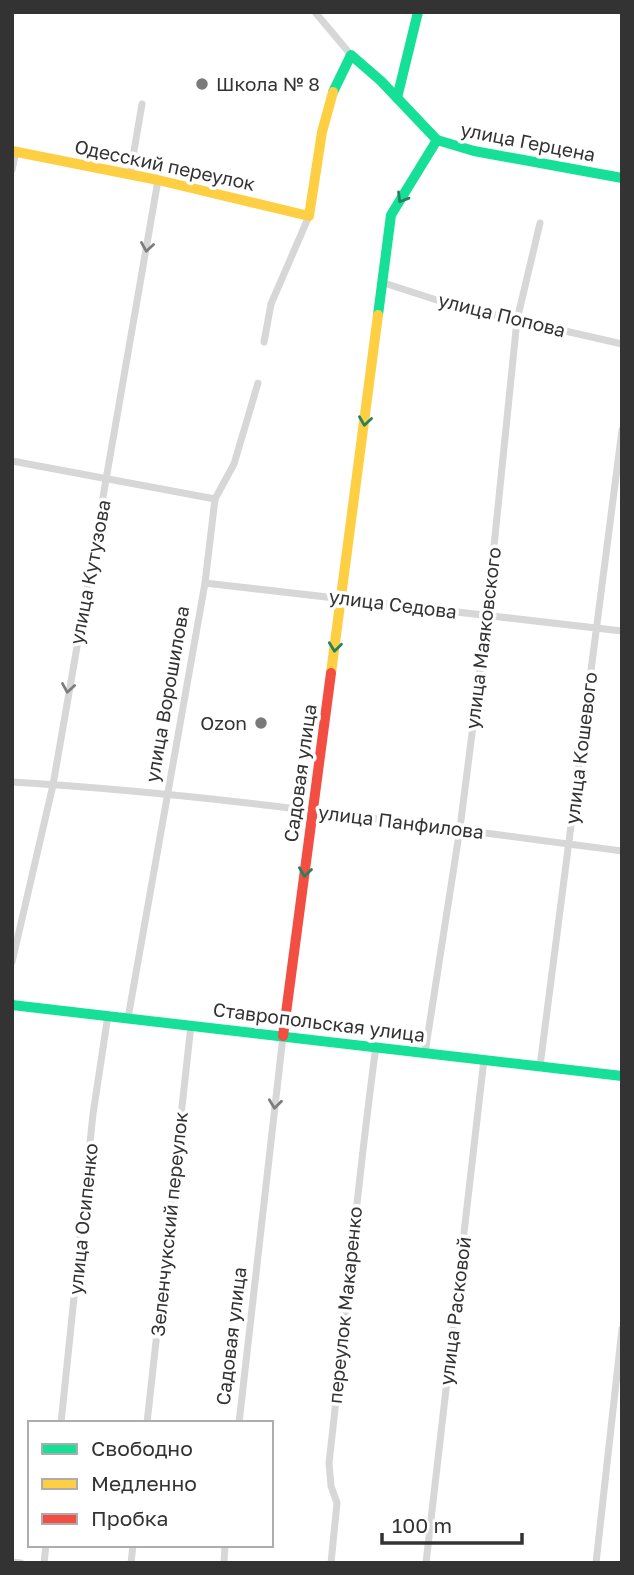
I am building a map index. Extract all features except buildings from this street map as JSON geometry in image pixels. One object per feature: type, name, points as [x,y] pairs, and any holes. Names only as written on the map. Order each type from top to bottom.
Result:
[{"type":"street","name":"улица Герцена","points":[[315,12],[351,55],[437,140],[474,150],[622,178]]},
{"type":"street","points":[[397,98],[418,12]]},
{"type":"street","points":[[264,342],[271,304],[309,216],[322,139],[338,78],[351,55]]},
{"type":"street","points":[[130,174],[142,104]]},
{"type":"street","name":"Садовая улица","points":[[239,1421],[283,1036],[391,215],[437,140]]},
{"type":"street","points":[[12,170],[14,151]]},
{"type":"street","name":"Одесский переулок","points":[[14,151],[158,180],[309,216]]},
{"type":"street","name":"улица Кутузова","points":[[12,962],[52,785],[77,631],[109,477],[158,180]]},
{"type":"street","name":"улица Маяковского","points":[[425,1052],[460,828],[487,615],[517,320],[540,223]]},
{"type":"street","name":"улица Попова","points":[[384,283],[452,305],[622,344]]},
{"type":"street","name":"улица Ворошилова","points":[[128,1018],[205,583],[215,499],[234,464],[258,383]]},
{"type":"street","name":"улица Кошевого","points":[[540,1066],[622,430]]},
{"type":"street","points":[[12,461],[109,477],[215,499]]},
{"type":"street","name":"улица Седова","points":[[205,583],[622,631]]},
{"type":"street","name":"улица Панфилова","points":[[12,782],[167,793],[460,828],[622,851]]},
{"type":"street","name":"Ставропольская улица","points":[[12,1005],[622,1076]]},
{"type":"street","name":"улица Осипенко","points":[[61,1421],[93,1114],[108,1015]]},
{"type":"street","name":"Зеленчукский переулок","points":[[147,1421],[191,1025]]},
{"type":"street","name":"переулок Макаренко","points":[[331,1563],[337,1503],[331,1486],[329,1463],[354,1209],[376,1046]]},
{"type":"street","name":"улица Расковой","points":[[426,1563],[484,1059]]},
{"type":"street","points":[[596,1563],[622,1329]]},
{"type":"street","points":[[12,1562],[21,1563]]},
{"type":"traffic: fast","points":[[397,98],[418,12]]},
{"type":"traffic: fast","points":[[333,92],[351,55],[381,81],[437,140],[474,151],[622,178]]},
{"type":"traffic: fast","points":[[378,315],[391,215],[437,140]]},
{"type":"traffic: fast","points":[[12,1005],[622,1076]]},
{"type":"traffic: slow","points":[[12,151],[158,180],[309,216],[322,132],[333,92]]},
{"type":"traffic: slow","points":[[331,673],[378,315]]},
{"type":"traffic: jam","points":[[283,1036],[331,673]]},
{"type":"place","name":"Школа № 8","points":[[202,84]]},
{"type":"place","name":"Ozon","points":[[261,723]]}]
